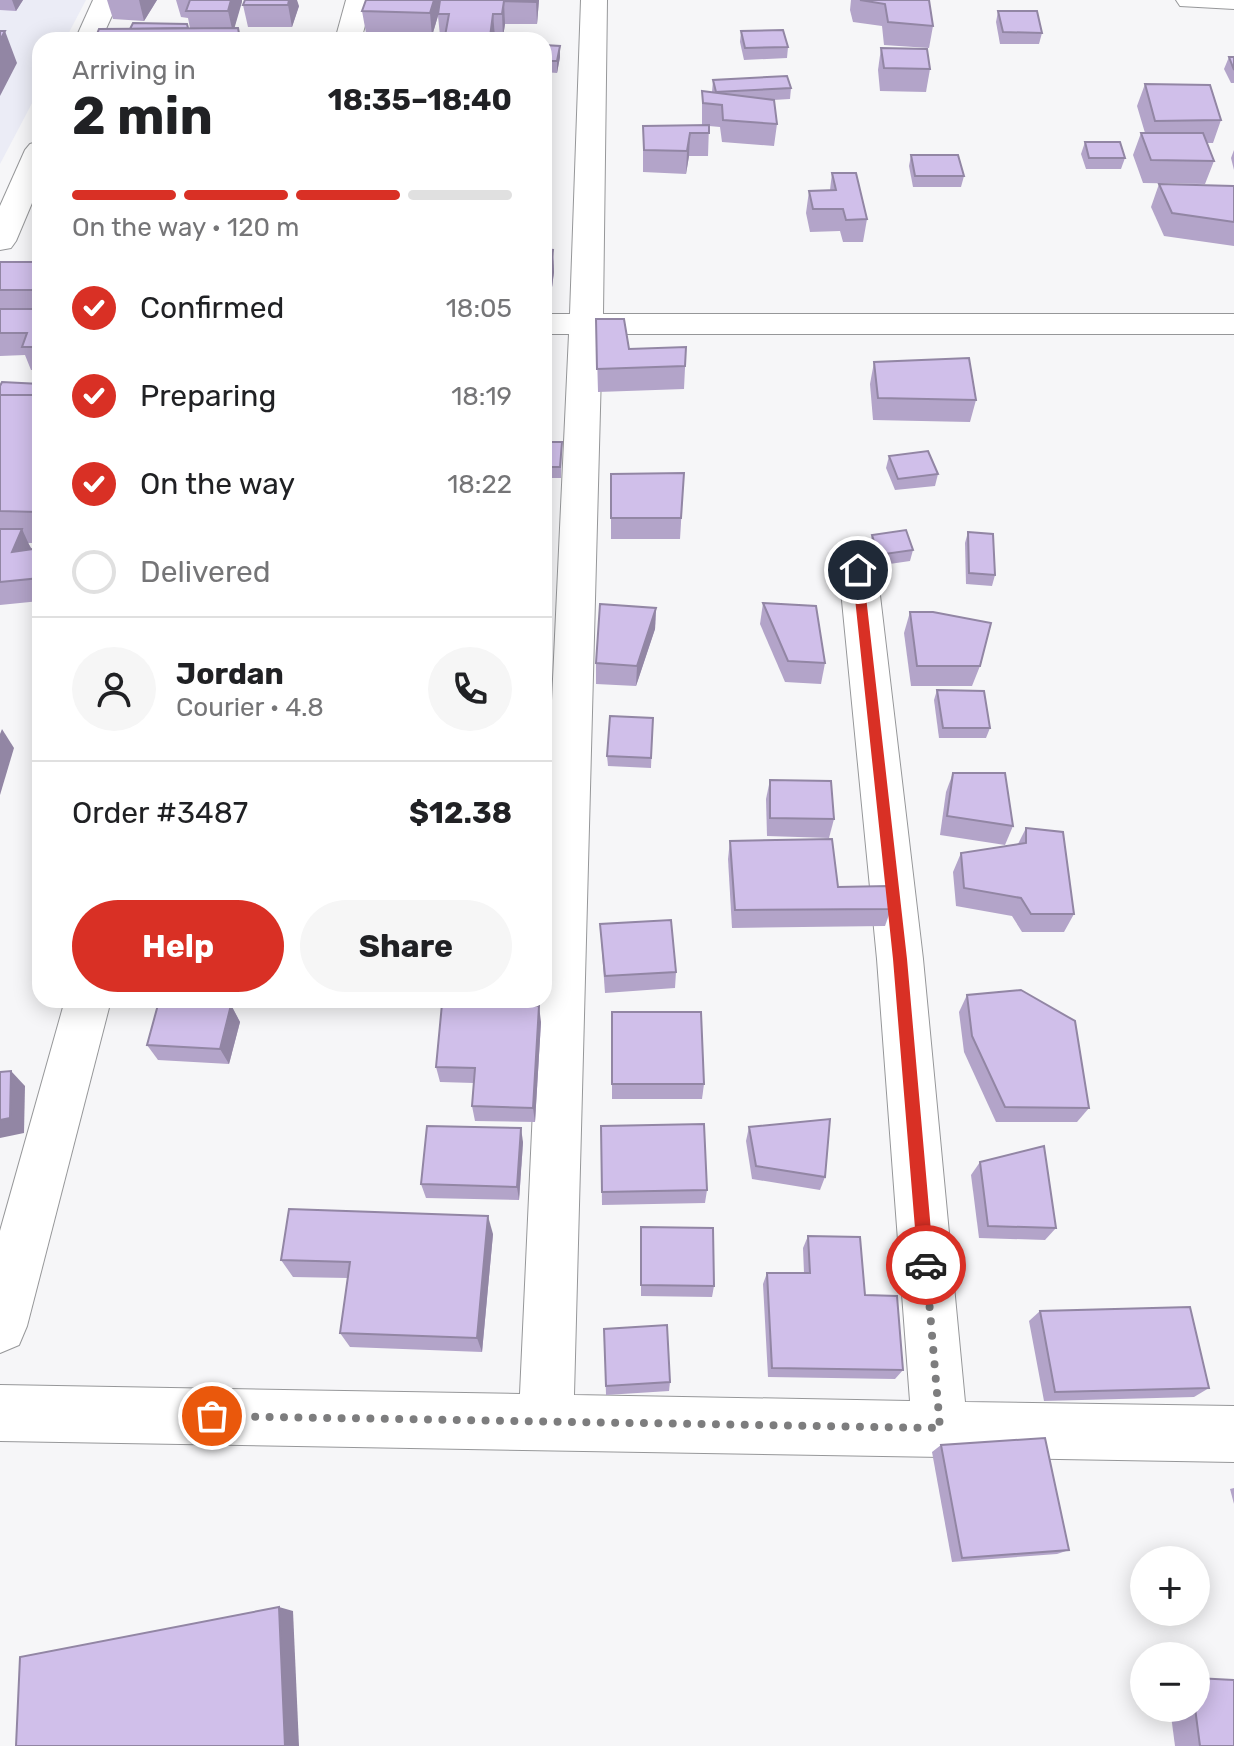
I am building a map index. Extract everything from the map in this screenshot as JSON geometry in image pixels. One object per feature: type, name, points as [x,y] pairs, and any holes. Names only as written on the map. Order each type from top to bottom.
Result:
[{"type":"street","points":[[92,32],[106,0]]},
{"type":"street","points":[[350,32],[359,0]]},
{"type":"street","points":[[546,1422],[586,325],[594,0]]},
{"type":"street","points":[[1189,0],[1234,1]]},
{"type":"street","points":[[0,241],[32,168]]},
{"type":"street","points":[[552,324],[1234,324]]},
{"type":"street","points":[[858,570],[900,959],[940,1428]]},
{"type":"street","points":[[0,1326],[86,1008]]},
{"type":"street","points":[[0,1413],[1234,1434]]},
{"type":"shaded area","points":[[0,0],[86,0],[69,32],[32,32],[32,103],[0,164]]},
{"type":"building","points":[[190,0],[231,0],[228,11],[186,11]]},
{"type":"building","points":[[245,0],[289,0],[288,5],[243,5]]},
{"type":"building","points":[[366,0],[434,0],[430,13],[362,11]]},
{"type":"building","points":[[440,0],[536,0],[504,1],[502,14],[493,14],[491,32],[446,32],[449,14],[438,14]]},
{"type":"building","points":[[860,0],[929,0],[933,26],[888,22],[885,4]]},
{"type":"building","points":[[998,11],[1037,11],[1042,33],[1003,32]]},
{"type":"building","points":[[133,23],[187,24],[188,28],[130,29]]},
{"type":"building","points":[[238,28],[239,32],[98,32],[99,29]]},
{"type":"building","points":[[783,30],[788,47],[745,48],[741,31]]},
{"type":"building","points":[[552,46],[560,46],[557,61],[552,61]]},
{"type":"building","points":[[881,48],[927,49],[930,69],[884,68]]},
{"type":"building","points":[[787,76],[791,88],[716,92],[713,80]]},
{"type":"building","points":[[1145,84],[1210,85],[1221,120],[1155,121]]},
{"type":"building","points":[[702,91],[774,100],[777,124],[723,120],[722,105],[703,103]]},
{"type":"building","points":[[709,125],[709,133],[690,133],[687,151],[644,150],[643,126]]},
{"type":"building","points":[[1141,133],[1203,133],[1214,161],[1151,160]]},
{"type":"building","points":[[1085,142],[1120,142],[1125,158],[1089,158]]},
{"type":"building","points":[[911,155],[958,155],[964,176],[915,176]]},
{"type":"building","points":[[832,173],[856,173],[867,219],[846,220],[843,209],[813,209],[809,191],[836,190]]},
{"type":"building","points":[[1159,184],[1234,186],[1234,222],[1172,213]]},
{"type":"building","points":[[0,262],[32,262],[32,290],[0,290]]},
{"type":"building","points":[[0,309],[32,309],[32,347],[22,347],[27,333],[0,333]]},
{"type":"building","points":[[596,319],[624,319],[629,349],[686,347],[685,366],[597,369]]},
{"type":"building","points":[[969,358],[976,400],[878,398],[874,362]]},
{"type":"building","points":[[2,382],[32,384],[32,395],[0,395]]},
{"type":"building","points":[[0,395],[32,395],[32,512],[0,511]]},
{"type":"building","points":[[552,442],[562,442],[560,467],[552,467]]},
{"type":"building","points":[[928,451],[938,474],[898,479],[889,456]]},
{"type":"building","points":[[684,473],[681,518],[611,518],[611,474]]},
{"type":"building","points":[[0,529],[22,529],[12,552],[32,549],[32,579],[0,582]]},
{"type":"building","points":[[906,530],[913,550],[878,555],[872,535]]},
{"type":"building","points":[[968,532],[993,534],[995,575],[969,573]]},
{"type":"building","points":[[763,603],[816,606],[825,663],[788,661]]},
{"type":"building","points":[[600,604],[656,608],[637,666],[596,663]]},
{"type":"building","points":[[910,612],[933,612],[991,623],[980,666],[917,666]]},
{"type":"building","points":[[937,690],[984,691],[990,728],[943,728]]},
{"type":"building","points":[[610,716],[653,718],[651,758],[607,756]]},
{"type":"building","points":[[953,773],[1005,773],[1013,826],[947,816]]},
{"type":"building","points":[[770,780],[831,781],[834,819],[770,818]]},
{"type":"building","points":[[1026,828],[1063,832],[1074,914],[1031,914],[1021,898],[964,888],[961,853],[1026,843]]},
{"type":"building","points":[[832,839],[838,887],[888,886],[891,909],[735,910],[730,841]]},
{"type":"building","points":[[671,920],[676,972],[605,976],[600,924]]},
{"type":"building","points":[[1021,990],[1075,1021],[1089,1108],[1005,1107],[972,1036],[967,995]]},
{"type":"building","points":[[157,1008],[230,1008],[220,1049],[147,1045]]},
{"type":"building","points":[[442,1008],[539,1008],[533,1108],[472,1106],[475,1068],[436,1067]]},
{"type":"building","points":[[612,1012],[701,1012],[704,1084],[612,1084]]},
{"type":"building","points":[[11,1071],[10,1118],[0,1120],[0,1072]]},
{"type":"building","points":[[830,1119],[825,1177],[756,1166],[749,1127]]},
{"type":"building","points":[[704,1124],[707,1190],[602,1192],[601,1126]]},
{"type":"building","points":[[427,1126],[521,1128],[517,1187],[421,1184]]},
{"type":"building","points":[[1044,1146],[1056,1228],[988,1226],[980,1162]]},
{"type":"building","points":[[289,1209],[488,1216],[477,1338],[340,1333],[350,1262],[281,1260]]},
{"type":"building","points":[[641,1227],[713,1228],[714,1286],[641,1285]]},
{"type":"building","points":[[808,1236],[860,1237],[865,1295],[897,1296],[903,1370],[772,1368],[767,1273],[810,1273]]},
{"type":"building","points":[[1190,1307],[1209,1388],[1055,1392],[1040,1311]]},
{"type":"building","points":[[667,1325],[670,1382],[606,1386],[604,1329]]},
{"type":"building","points":[[1045,1438],[1069,1550],[962,1558],[941,1445]]},
{"type":"building","points":[[279,1607],[285,1746],[16,1746],[20,1657]]},
{"type":"building","points":[[1210,1679],[1234,1680],[1234,1746],[1200,1746],[1197,1722],[1210,1722]]},
{"type":"way so far","points":[[212,1416],[940,1428],[926,1265]]},
{"type":"route","points":[[858,570],[900,959],[926,1265]]}]
